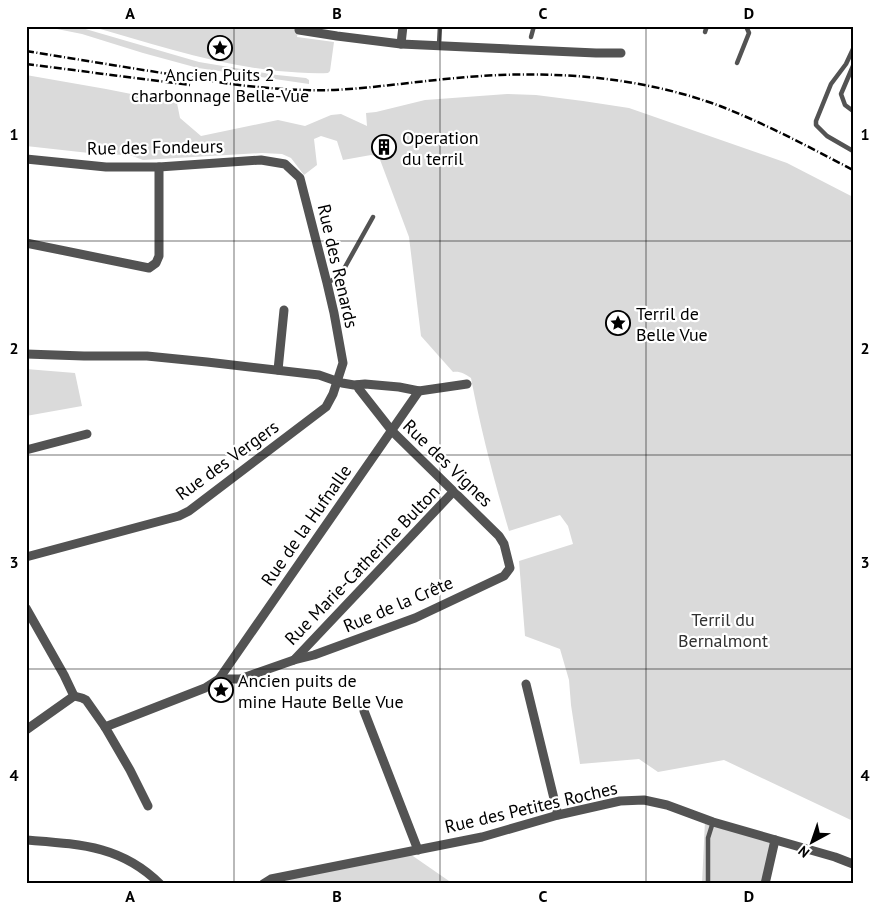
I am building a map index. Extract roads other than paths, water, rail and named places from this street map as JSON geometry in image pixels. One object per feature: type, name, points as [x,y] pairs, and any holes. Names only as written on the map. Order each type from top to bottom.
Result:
[{"type":"street","points":[[401,44],[403,26]]},
{"type":"street","points":[[299,30],[401,44],[621,53]]},
{"type":"street","name":"Rue des Fondeurs","points":[[26,159],[106,167],[159,167],[261,160],[285,164]]},
{"type":"street","name":"Rue des Renards","points":[[285,164],[300,178],[327,283],[343,364],[337,381]]},
{"type":"street","points":[[26,243],[149,268],[156,263],[159,256],[159,167]]},
{"type":"street","points":[[278,370],[284,310]]},
{"type":"street","points":[[26,354],[146,356],[319,375],[357,385],[399,387],[419,391],[467,384]]},
{"type":"street","name":"Rue des Vergers","points":[[26,557],[179,516],[189,511],[326,407],[337,381]]},
{"type":"street","name":"Rue des Vignes","points":[[357,385],[392,431],[500,536],[510,568]]},
{"type":"street","name":"Rue de la Hufnalle","points":[[219,679],[419,391]]},
{"type":"street","points":[[26,450],[87,434]]},
{"type":"street","name":"Rue Marie-Catherine Bulton","points":[[294,660],[454,492]]},
{"type":"street","name":"Rue de la Crête","points":[[219,679],[240,679],[314,655],[415,618],[504,576],[510,568]]},
{"type":"street","points":[[26,608],[74,696]]},
{"type":"street","points":[[105,727],[205,688],[219,679]]},
{"type":"street","points":[[526,684],[558,815]]},
{"type":"street","points":[[26,730],[74,696],[86,700],[105,727],[148,806]]},
{"type":"street","points":[[364,711],[418,850]]},
{"type":"street","name":"Rue des Petites Roches","points":[[263,884],[271,879],[482,837],[558,815],[620,801],[644,800],[667,805],[713,822],[835,857],[853,864]]},
{"type":"street","points":[[26,840],[94,847],[112,852],[128,860],[160,884]]},
{"type":"street","points":[[765,884],[775,840]]},
{"type":"lane","points":[[439,46],[440,26]]},
{"type":"lane","points":[[532,37],[534,26]]},
{"type":"lane","points":[[705,32],[707,26]]},
{"type":"lane","points":[[737,63],[749,33],[746,26]]},
{"type":"lane","points":[[853,49],[846,64],[831,84],[816,121],[816,125],[827,136],[853,151]]},
{"type":"lane","points":[[853,66],[841,94],[845,105],[853,111]]},
{"type":"lane","points":[[327,283],[340,276],[373,217]]},
{"type":"lane","points":[[708,884],[708,838],[713,822]]},
{"type":"railway","points":[[26,51],[224,83],[292,90],[355,89],[458,78],[528,74],[583,77],[639,84],[693,97],[720,106],[771,128],[853,170]]},
{"type":"railway","points":[[26,64],[190,85]]},
{"type":"place","name":"Ancien Puits 2 charbonnage Belle-Vue","points":[[220,48]]},
{"type":"place","name":"Operation du terril","points":[[384,147]]},
{"type":"place","name":"Terril de Belle Vue","points":[[618,323]]},
{"type":"place","name":"Ancien puits de mine Haute Belle Vue","points":[[221,690]]},
{"type":"park label","name":"Terril du Bernalmont","points":[[723,629]]}]
